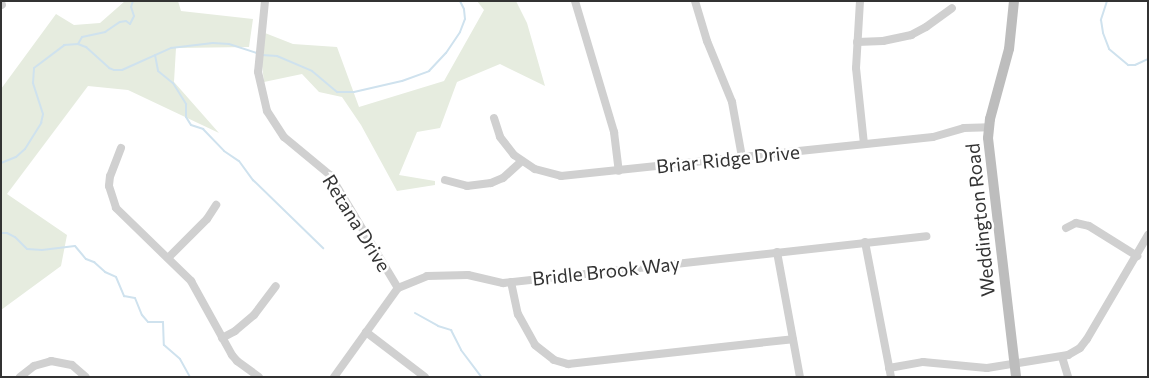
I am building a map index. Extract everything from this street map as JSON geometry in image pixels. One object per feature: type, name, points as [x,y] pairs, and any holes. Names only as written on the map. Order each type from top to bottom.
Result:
[{"type":"main road","name":"Weddington Road","points":[[1014,1],[1009,49],[989,127],[988,138],[993,195],[1016,377]]},
{"type":"street","name":"Retana Drive","points":[[265,1],[258,62],[262,98],[271,120],[284,137],[330,175],[398,288]]},
{"type":"street","points":[[575,1],[614,132],[620,171]]},
{"type":"street","points":[[695,1],[707,41],[732,102],[742,157]]},
{"type":"street","points":[[860,1],[857,79],[864,144]]},
{"type":"street","points":[[857,42],[883,41],[910,35],[934,22],[952,8]]},
{"type":"street","name":"Briar Ridge Drive","points":[[494,118],[500,137],[522,161],[542,172],[561,176],[932,137],[964,128],[989,127]]},
{"type":"street","points":[[121,148],[110,176],[109,186],[112,198],[123,216],[168,258],[199,292],[222,338],[237,361],[259,377]]},
{"type":"street","points":[[445,180],[467,186],[491,183],[503,178],[522,161]]},
{"type":"street","points":[[168,258],[207,219],[216,205]]},
{"type":"street","points":[[1066,228],[1076,223],[1085,224],[1137,256]]},
{"type":"street","points":[[889,368],[923,362],[987,368],[1062,357],[1084,344],[1148,235]]},
{"type":"street","name":"Bridle Brook Way","points":[[398,288],[427,276],[443,274],[468,275],[503,283],[926,236]]},
{"type":"street","points":[[865,242],[891,377]]},
{"type":"street","points":[[777,252],[800,377]]},
{"type":"street","points":[[511,282],[518,314],[535,345],[554,360],[568,364],[793,339]]},
{"type":"street","points":[[222,338],[235,331],[254,315],[276,286]]},
{"type":"street","points":[[334,377],[398,288]]},
{"type":"street","points":[[366,332],[425,377]]},
{"type":"street","points":[[1062,357],[1068,377]]},
{"type":"street","points":[[20,377],[34,366],[51,361],[72,365],[86,377]]},
{"type":"shaded area","points":[[125,1],[178,1],[181,11],[253,19],[249,47],[176,48],[174,82],[219,133],[128,90],[88,86],[7,194],[67,235],[61,266],[1,310],[1,89],[56,14],[74,25],[100,23]]},
{"type":"shaded area","points":[[477,1],[516,1],[527,23],[545,86],[500,64],[457,82],[440,128],[417,132],[399,175],[435,181],[435,185],[397,191],[361,125],[342,97],[319,92],[302,74],[264,82],[262,65],[265,33],[293,44],[337,47],[359,107],[444,81],[484,10]]},
{"type":"waterway","points":[[78,44],[82,37],[105,32],[120,22],[126,21],[130,24],[134,16],[131,7],[133,1]]},
{"type":"waterway","points":[[262,55],[277,56],[312,71],[337,92],[354,92],[402,81],[429,71],[446,53],[460,32],[465,19],[464,9],[460,1]]},
{"type":"waterway","points":[[1107,1],[1101,20],[1103,33],[1109,49],[1128,65],[1135,65],[1148,59]]},
{"type":"waterway","points":[[1,163],[16,157],[25,149],[41,123],[43,114],[33,83],[34,68],[64,45],[78,44],[86,47],[109,68],[114,70],[122,70],[171,48],[213,43],[229,44],[257,53]]},
{"type":"waterway","points":[[155,55],[158,71],[173,83],[186,104],[186,117],[191,125],[203,129],[224,151],[239,161],[253,180],[323,248]]},
{"type":"waterway","points":[[1,233],[7,233],[15,237],[27,249],[42,250],[75,246],[86,259],[94,262],[105,272],[116,277],[124,296],[135,298],[142,315],[148,322],[163,322],[164,345],[180,359],[190,377]]},
{"type":"waterway","points":[[415,313],[438,326],[451,330],[461,350],[481,377]]}]
